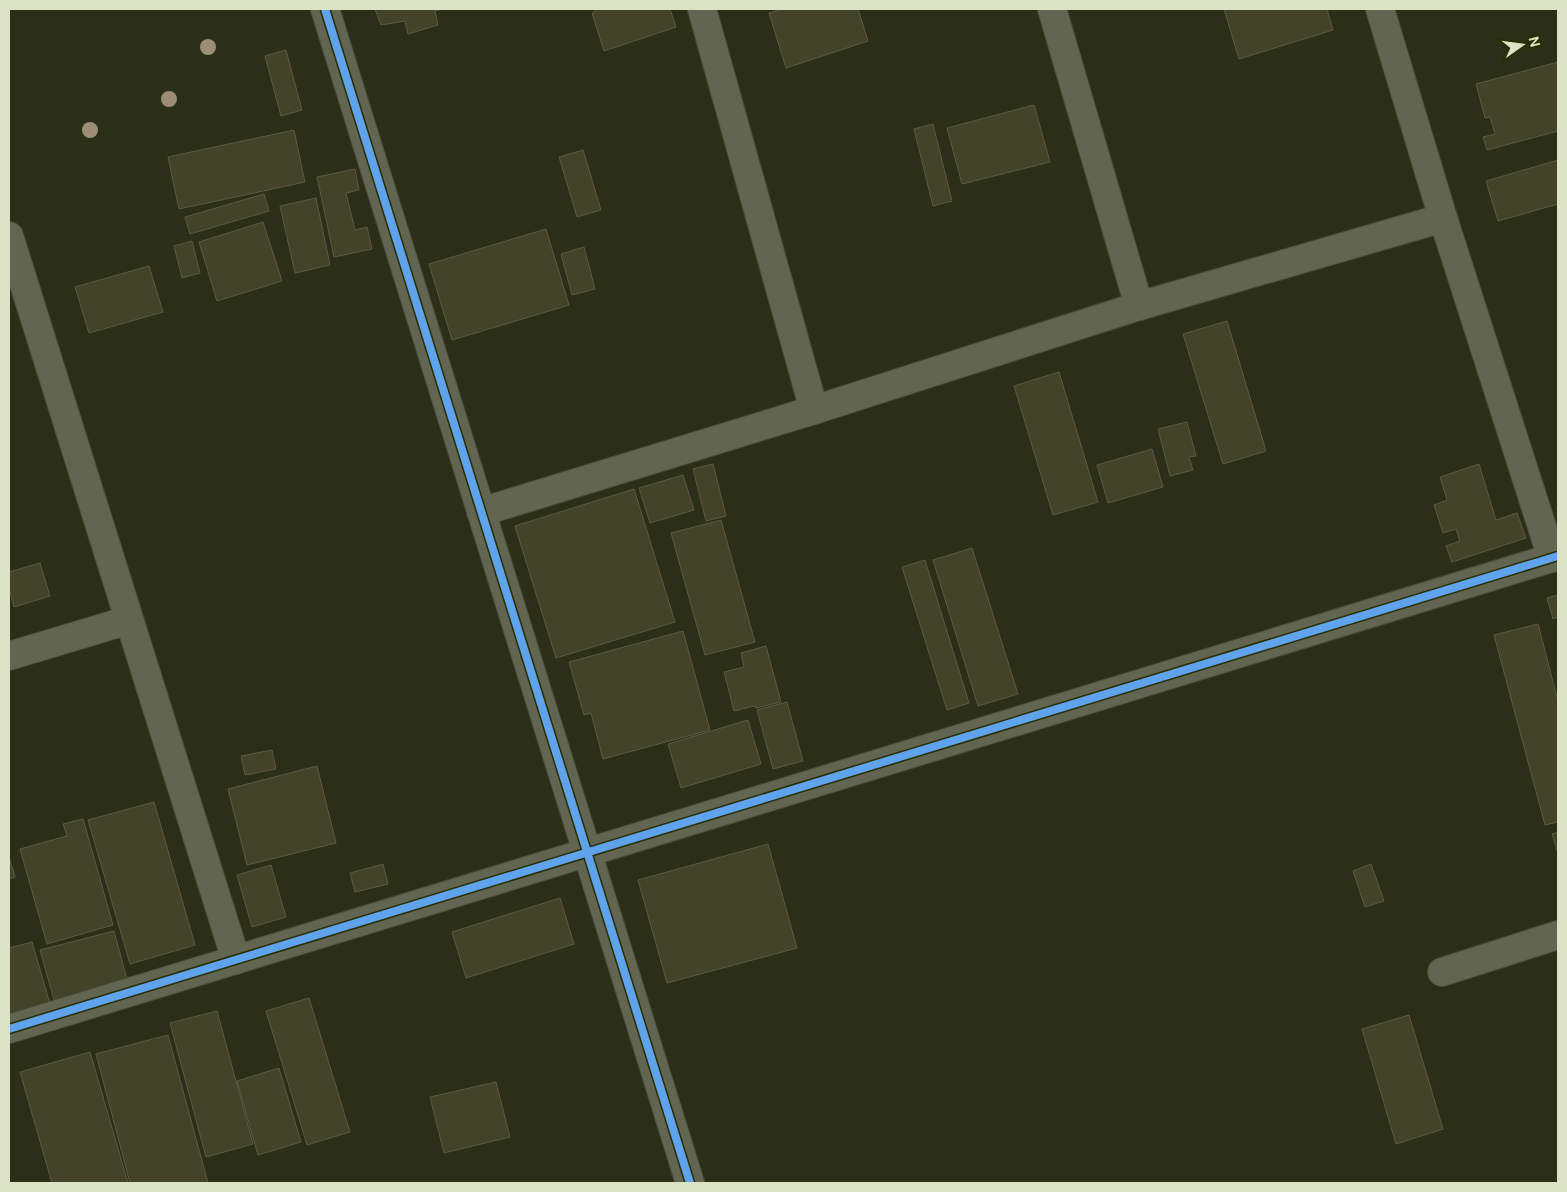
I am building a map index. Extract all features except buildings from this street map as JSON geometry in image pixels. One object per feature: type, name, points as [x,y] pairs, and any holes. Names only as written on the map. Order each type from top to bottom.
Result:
[{"type":"street","points":[[325,9],[690,1183]]},
{"type":"street","points":[[702,9],[814,410]]},
{"type":"street","points":[[1052,9],[1139,306]]},
{"type":"street","points":[[9,1029],[1555,557],[1443,218],[1380,9]]},
{"type":"street","points":[[481,512],[814,410],[1139,306],[1443,218]]},
{"type":"street","points":[[9,236],[18,299],[129,620],[236,960]]},
{"type":"street","points":[[9,656],[129,620]]},
{"type":"street","points":[[1442,972],[1558,935]]},
{"type":"cycle path","points":[[325,9],[690,1183]]},
{"type":"cycle path","points":[[9,1029],[1558,556]]}]
